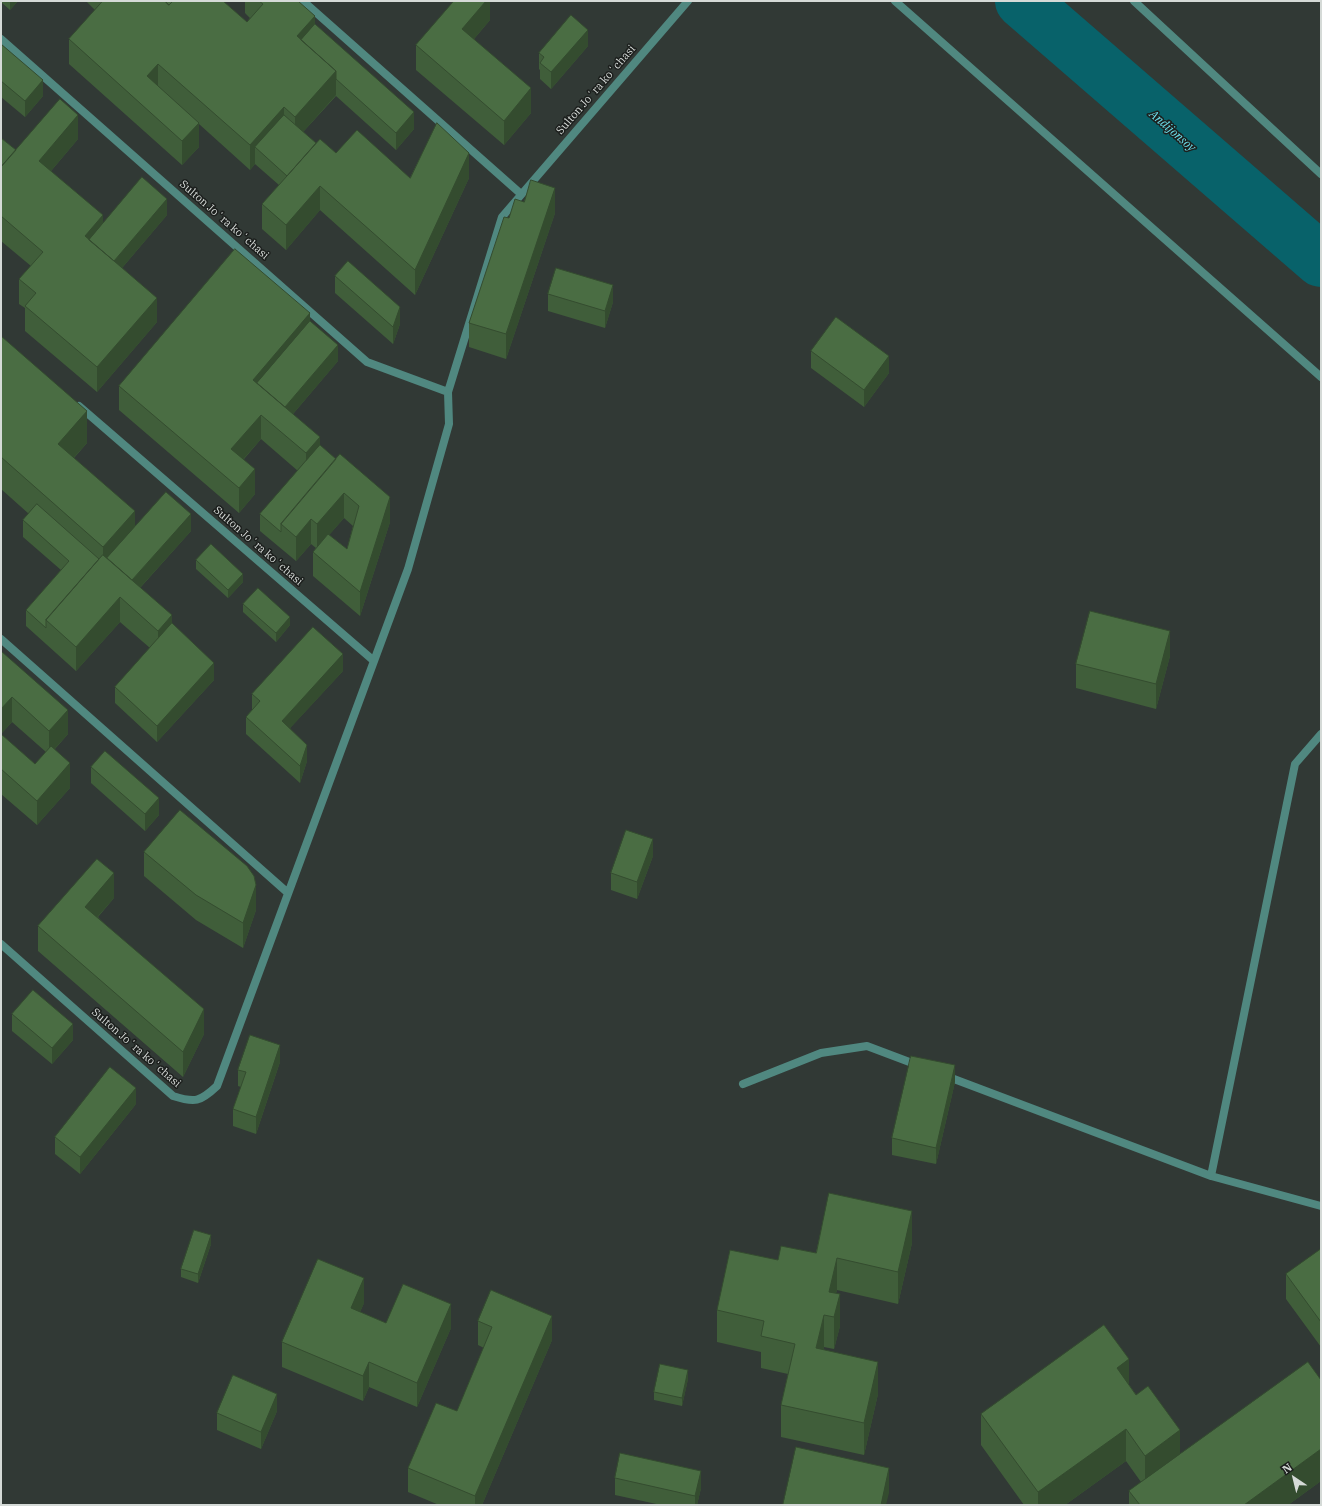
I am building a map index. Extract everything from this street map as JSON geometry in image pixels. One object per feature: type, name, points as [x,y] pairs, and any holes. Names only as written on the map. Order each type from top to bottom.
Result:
[{"type":"street","points":[[303,1],[521,194]]},
{"type":"street","name":"Sulton Joʻra koʻchasi","points":[[1,944],[173,1096],[189,1101],[205,1097],[217,1086],[408,569],[449,424],[448,392],[502,217],[688,1]]},
{"type":"street","points":[[895,1],[1321,377]]},
{"type":"street","points":[[1134,1],[1321,174]]},
{"type":"street","name":"Sulton Joʻra koʻchasi","points":[[1,39],[367,362],[448,392]]},
{"type":"street","name":"Sulton Joʻra koʻchasi","points":[[73,401],[374,661]]},
{"type":"street","points":[[1,639],[288,893]]},
{"type":"street","points":[[1211,1176],[1295,764],[1321,734]]},
{"type":"street","points":[[743,1084],[821,1053],[867,1046],[1211,1176],[1321,1206]]},
{"type":"building","points":[[103,1],[165,1],[169,5],[173,1],[223,1],[247,22],[263,4],[259,1],[298,1],[315,16],[297,36],[336,71],[295,117],[284,107],[250,145],[158,64],[147,76],[199,123],[182,141],[69,39]]},
{"type":"building","points":[[165,1],[173,1],[169,5]]},
{"type":"building","points":[[454,1],[486,1],[462,29],[531,88],[504,121],[416,45]]},
{"type":"building","points":[[571,15],[588,30],[551,72],[540,63],[544,57],[539,53]]},
{"type":"building","points":[[315,24],[414,112],[396,133],[336,79],[336,71],[301,40]]},
{"type":"building","points":[[1,44],[43,80],[25,101],[1,81]]},
{"type":"building","points":[[60,99],[78,115],[39,161],[103,215],[85,236],[157,298],[97,367],[25,306],[36,293],[19,279],[43,252],[1,216],[1,167]]},
{"type":"building","points":[[284,115],[316,143],[287,176],[255,147]]},
{"type":"building","points":[[437,123],[469,153],[415,270],[320,186],[286,225],[262,204],[320,139],[336,153],[357,130],[410,178]]},
{"type":"building","points":[[1,138],[16,150],[1,167]]},
{"type":"building","points":[[142,177],[167,199],[114,261],[89,240]]},
{"type":"building","points":[[531,180],[555,188],[506,334],[469,323],[504,217],[509,218],[515,199],[524,202]]},
{"type":"building","points":[[235,249],[310,313],[253,380],[320,437],[306,453],[261,415],[231,449],[255,469],[239,488],[119,386]]},
{"type":"building","points":[[348,261],[400,307],[393,327],[335,276]]},
{"type":"building","points":[[556,268],[613,285],[605,311],[548,294]]},
{"type":"building","points":[[836,317],[889,356],[864,390],[811,351]]},
{"type":"building","points":[[310,321],[338,345],[285,407],[257,383]]},
{"type":"building","points":[[1,336],[87,411],[58,444],[135,511],[103,547],[1,457]]},
{"type":"building","points":[[320,445],[336,459],[281,524],[281,532],[260,514]]},
{"type":"building","points":[[340,454],[390,497],[360,592],[313,552],[328,534],[347,549],[359,506],[344,493],[317,524],[311,519],[296,537],[281,524]]},
{"type":"building","points":[[166,492],[191,514],[132,580],[107,558]]},
{"type":"building","points":[[37,504],[99,559],[46,620],[46,628],[26,610],[69,561],[23,520]]},
{"type":"building","points":[[211,544],[243,574],[228,590],[196,560]]},
{"type":"building","points":[[103,555],[172,615],[158,631],[120,597],[76,647],[46,620]]},
{"type":"building","points":[[258,588],[290,617],[276,633],[243,604]]},
{"type":"building","points":[[1090,611],[1170,631],[1156,684],[1076,664]]},
{"type":"building","points":[[172,623],[214,663],[157,726],[115,687]]},
{"type":"building","points":[[313,627],[343,654],[282,721],[307,745],[300,766],[246,717],[260,701],[252,694]]},
{"type":"building","points":[[1,651],[68,710],[49,731],[12,697],[1,709]]},
{"type":"building","points":[[1,734],[35,764],[51,746],[70,763],[37,801],[1,769]]},
{"type":"building","points":[[105,751],[159,798],[145,814],[91,767]]},
{"type":"building","points":[[180,810],[247,866],[254,876],[256,885],[243,923],[196,895],[144,852]]},
{"type":"building","points":[[626,830],[653,839],[637,882],[611,873]]},
{"type":"building","points":[[97,859],[114,873],[85,907],[204,1009],[183,1052],[38,926]]},
{"type":"building","points":[[33,990],[73,1024],[52,1048],[12,1014]]},
{"type":"building","points":[[250,1035],[280,1045],[256,1117],[233,1109],[246,1072],[238,1070]]},
{"type":"building","points":[[911,1056],[955,1065],[936,1148],[892,1138]]},
{"type":"building","points":[[110,1067],[136,1088],[80,1157],[55,1137]]},
{"type":"building","points":[[829,1193],[912,1211],[898,1272],[837,1258],[829,1292],[840,1294],[834,1317],[824,1315],[816,1348],[878,1362],[864,1423],[781,1405],[795,1344],[761,1336],[764,1321],[717,1310],[730,1250],[778,1260],[781,1246],[816,1253]]},
{"type":"building","points":[[194,1230],[211,1235],[198,1274],[181,1269]]},
{"type":"building","points":[[1321,1249],[1321,1322],[1286,1274]]},
{"type":"building","points":[[318,1259],[364,1278],[351,1308],[386,1323],[403,1284],[451,1304],[417,1383],[369,1362],[363,1376],[282,1342]]},
{"type":"building","points":[[491,1290],[552,1316],[475,1496],[408,1468],[436,1403],[457,1411],[492,1327],[478,1321]]},
{"type":"building","points":[[1104,1325],[1129,1359],[1117,1368],[1136,1395],[1148,1386],[1180,1430],[1145,1456],[1126,1429],[1038,1492],[981,1414]]},
{"type":"building","points":[[1308,1362],[1321,1380],[1321,1449],[1244,1505],[1140,1505],[1129,1491]]},
{"type":"building","points":[[660,1364],[688,1370],[682,1398],[654,1392]]},
{"type":"building","points":[[233,1375],[277,1394],[261,1432],[217,1413]]},
{"type":"building","points":[[796,1447],[889,1468],[881,1505],[783,1505]]},
{"type":"building","points":[[620,1453],[701,1471],[695,1496],[615,1478]]},
{"type":"waterway","name":"Andijonsoy","points":[[1022,1],[1321,260]]}]
